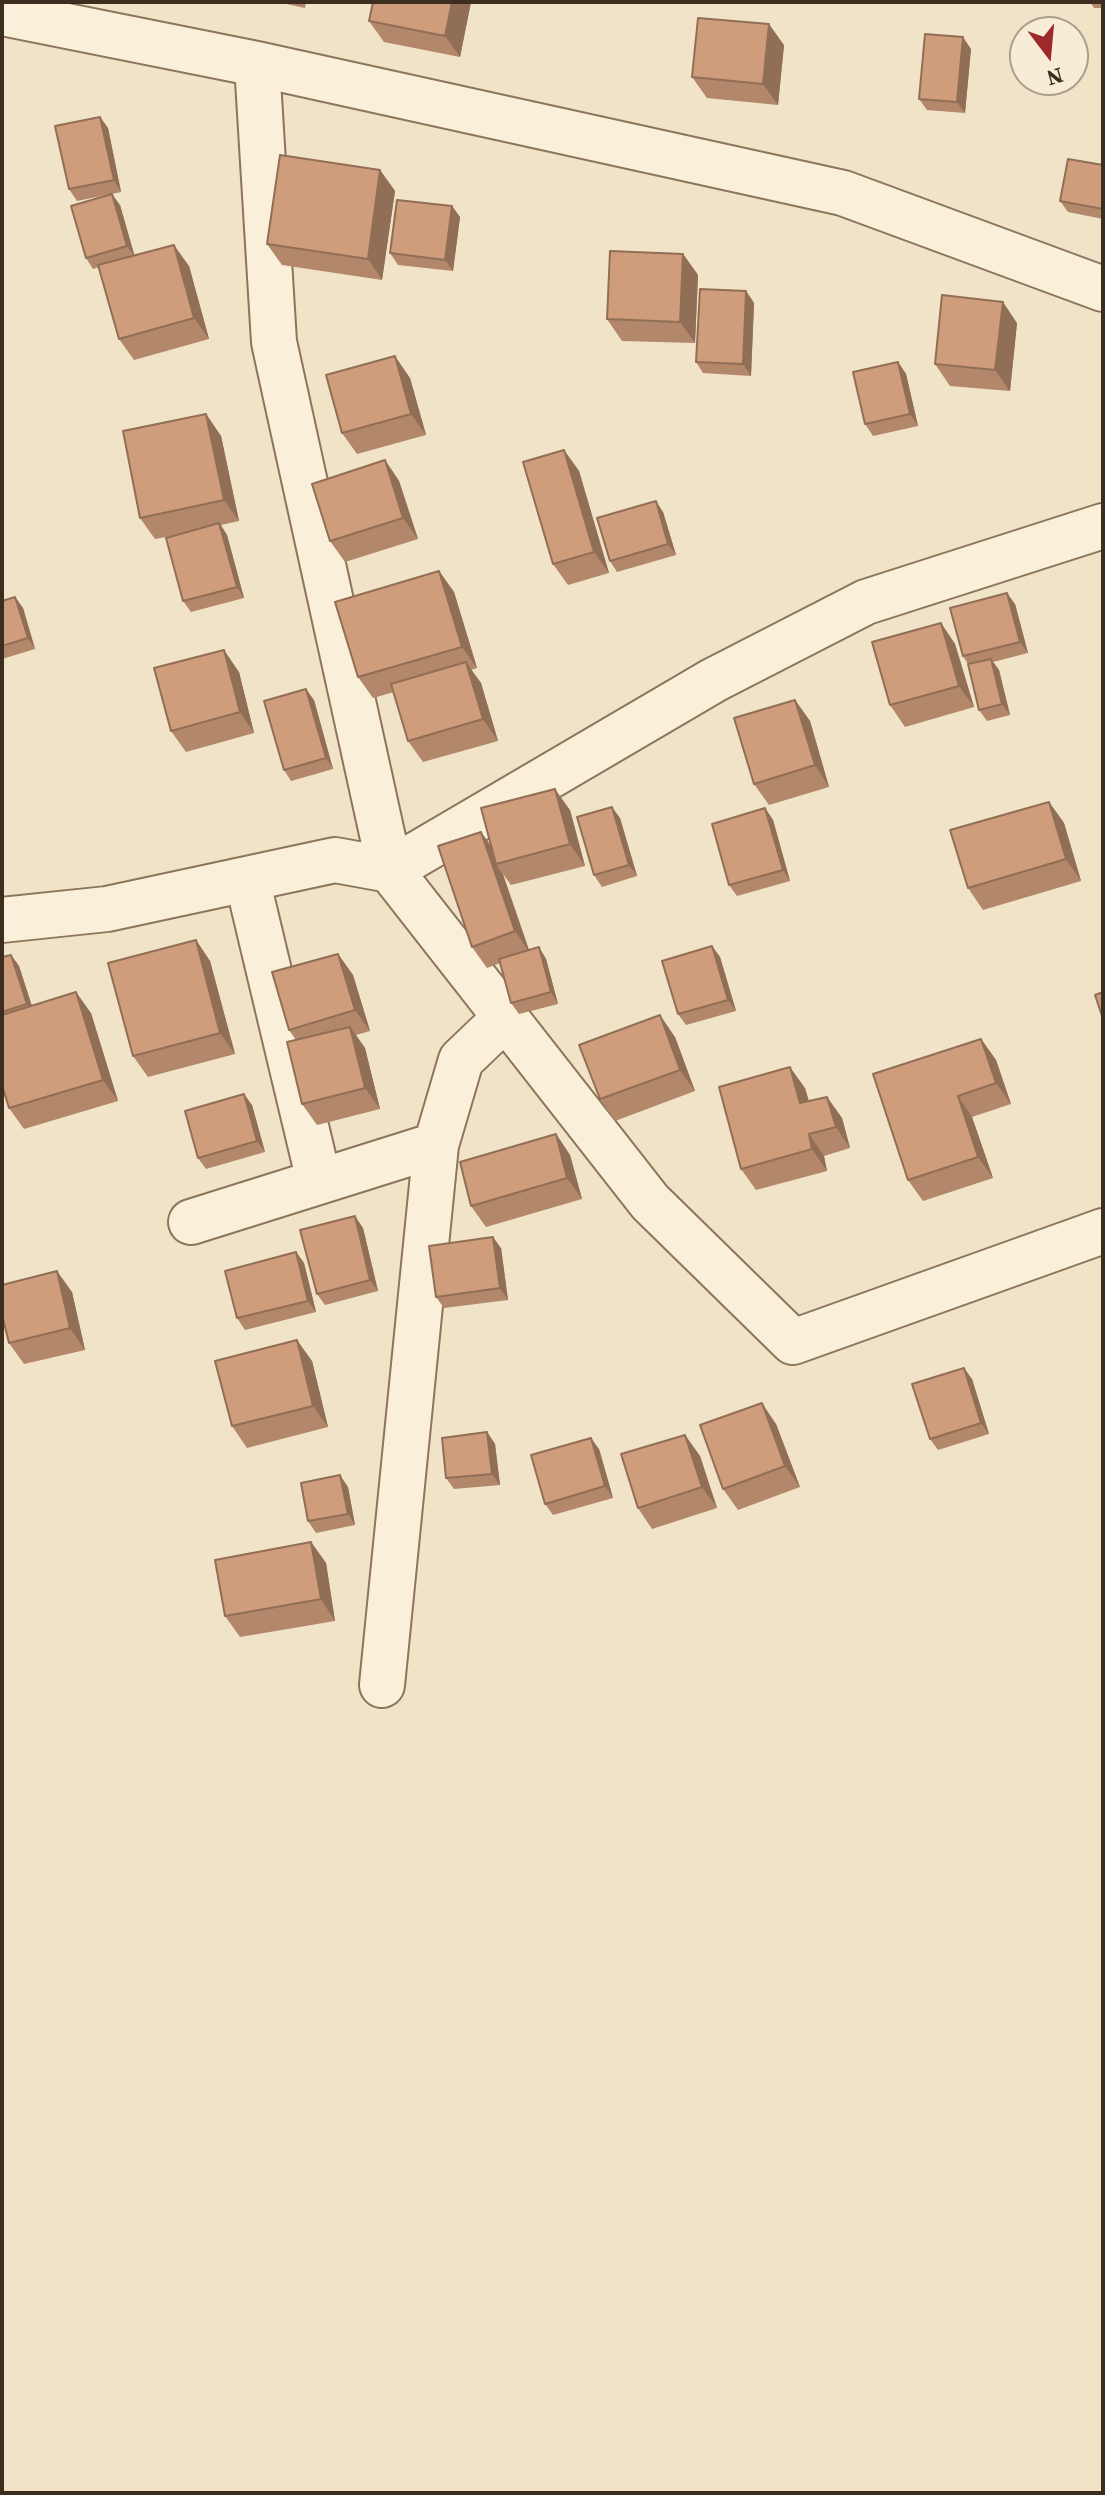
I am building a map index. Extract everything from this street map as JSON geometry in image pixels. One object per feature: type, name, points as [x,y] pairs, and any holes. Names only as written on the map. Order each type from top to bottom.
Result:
[{"type":"street","points":[[2,13],[257,64],[843,193],[1103,289]]},
{"type":"street","points":[[257,64],[274,342],[390,870],[650,1202],[793,1342],[1103,1231]]},
{"type":"street","points":[[2,920],[107,909],[335,860],[390,870],[481,820],[714,680],[866,602],[1103,526]]},
{"type":"street","points":[[247,879],[319,1181]]},
{"type":"street","points":[[382,1685],[436,1145],[461,1060],[506,1017]]},
{"type":"street","points":[[191,1222],[436,1145]]},
{"type":"building","points":[[373,2],[452,2],[445,36],[369,21]]},
{"type":"building","points":[[698,18],[769,24],[763,84],[692,77]]},
{"type":"building","points":[[925,34],[963,37],[957,102],[919,99]]},
{"type":"building","points":[[100,117],[114,180],[69,189],[55,126]]},
{"type":"building","points":[[280,155],[380,170],[368,259],[267,244]]},
{"type":"building","points":[[1068,159],[1103,165],[1103,209],[1060,201]]},
{"type":"building","points":[[112,194],[127,246],[86,258],[71,206]]},
{"type":"building","points":[[397,200],[452,206],[445,260],[390,253]]},
{"type":"building","points":[[174,245],[194,318],[119,339],[98,265]]},
{"type":"building","points":[[610,251],[683,254],[680,322],[607,319]]},
{"type":"building","points":[[700,289],[746,291],[743,364],[696,362]]},
{"type":"building","points":[[942,295],[1003,302],[995,370],[935,364]]},
{"type":"building","points":[[395,356],[411,414],[342,433],[326,375]]},
{"type":"building","points":[[898,362],[910,414],[865,424],[853,372]]},
{"type":"building","points":[[206,414],[224,500],[140,518],[123,431]]},
{"type":"building","points":[[564,450],[594,552],[553,564],[523,462]]},
{"type":"building","points":[[385,460],[403,518],[330,541],[312,484]]},
{"type":"building","points":[[656,501],[668,544],[610,561],[597,518]]},
{"type":"building","points":[[219,523],[237,587],[183,601],[166,538]]},
{"type":"building","points":[[439,571],[462,647],[358,677],[335,602]]},
{"type":"building","points":[[1007,593],[1020,642],[963,656],[950,608]]},
{"type":"building","points":[[15,597],[28,638],[2,646],[2,601]]},
{"type":"building","points":[[941,623],[959,686],[890,705],[872,642]]},
{"type":"building","points":[[224,650],[240,712],[171,731],[154,668]]},
{"type":"building","points":[[991,659],[1002,704],[979,710],[968,664]]},
{"type":"building","points":[[466,662],[483,719],[408,741],[391,684]]},
{"type":"building","points":[[306,689],[326,758],[284,770],[264,701]]},
{"type":"building","points":[[795,700],[815,765],[754,784],[734,718]]},
{"type":"building","points":[[555,789],[570,844],[496,864],[481,808]]},
{"type":"building","points":[[1049,802],[1066,859],[968,888],[950,830]]},
{"type":"building","points":[[612,807],[629,865],[594,875],[577,817]]},
{"type":"building","points":[[765,808],[783,870],[729,885],[712,824]]},
{"type":"building","points":[[481,832],[515,931],[472,947],[438,846]]},
{"type":"building","points":[[196,940],[220,1033],[133,1056],[108,963]]},
{"type":"building","points":[[712,946],[728,1000],[678,1014],[662,961]]},
{"type":"building","points":[[539,947],[551,992],[511,1003],[499,959]]},
{"type":"building","points":[[338,954],[355,1010],[289,1030],[272,972]]},
{"type":"building","points":[[11,955],[27,1004],[2,1012],[2,957]]},
{"type":"building","points":[[76,992],[103,1080],[9,1108],[2,1085],[2,1015]]},
{"type":"building","points":[[1103,992],[1103,1019],[1095,995]]},
{"type":"building","points":[[660,1015],[680,1070],[600,1099],[579,1045]]},
{"type":"building","points":[[350,1027],[365,1088],[302,1104],[287,1042]]},
{"type":"building","points":[[981,1039],[996,1083],[958,1096],[978,1157],[908,1180],[873,1074]]},
{"type":"building","points":[[790,1067],[800,1103],[827,1097],[836,1127],[809,1134],[812,1149],[741,1169],[719,1087]]},
{"type":"building","points":[[244,1094],[257,1141],[198,1158],[185,1111]]},
{"type":"building","points":[[556,1134],[567,1178],[471,1206],[460,1162]]},
{"type":"building","points":[[355,1216],[370,1280],[317,1294],[300,1230]]},
{"type":"building","points":[[493,1237],[500,1288],[436,1297],[429,1246]]},
{"type":"building","points":[[296,1252],[308,1301],[237,1318],[225,1271]]},
{"type":"building","points":[[57,1271],[70,1328],[9,1343],[2,1315],[2,1285]]},
{"type":"building","points":[[297,1340],[313,1406],[232,1426],[215,1361]]},
{"type":"building","points":[[964,1368],[981,1423],[930,1439],[912,1384]]},
{"type":"building","points":[[762,1403],[785,1466],[723,1489],[700,1425]]},
{"type":"building","points":[[487,1432],[492,1474],[446,1478],[442,1438]]},
{"type":"building","points":[[685,1435],[702,1487],[638,1508],[621,1454]]},
{"type":"building","points":[[591,1438],[605,1486],[545,1504],[531,1455]]},
{"type":"building","points":[[340,1475],[348,1514],[308,1521],[301,1483]]},
{"type":"building","points":[[311,1542],[321,1599],[225,1616],[215,1560]]}]
